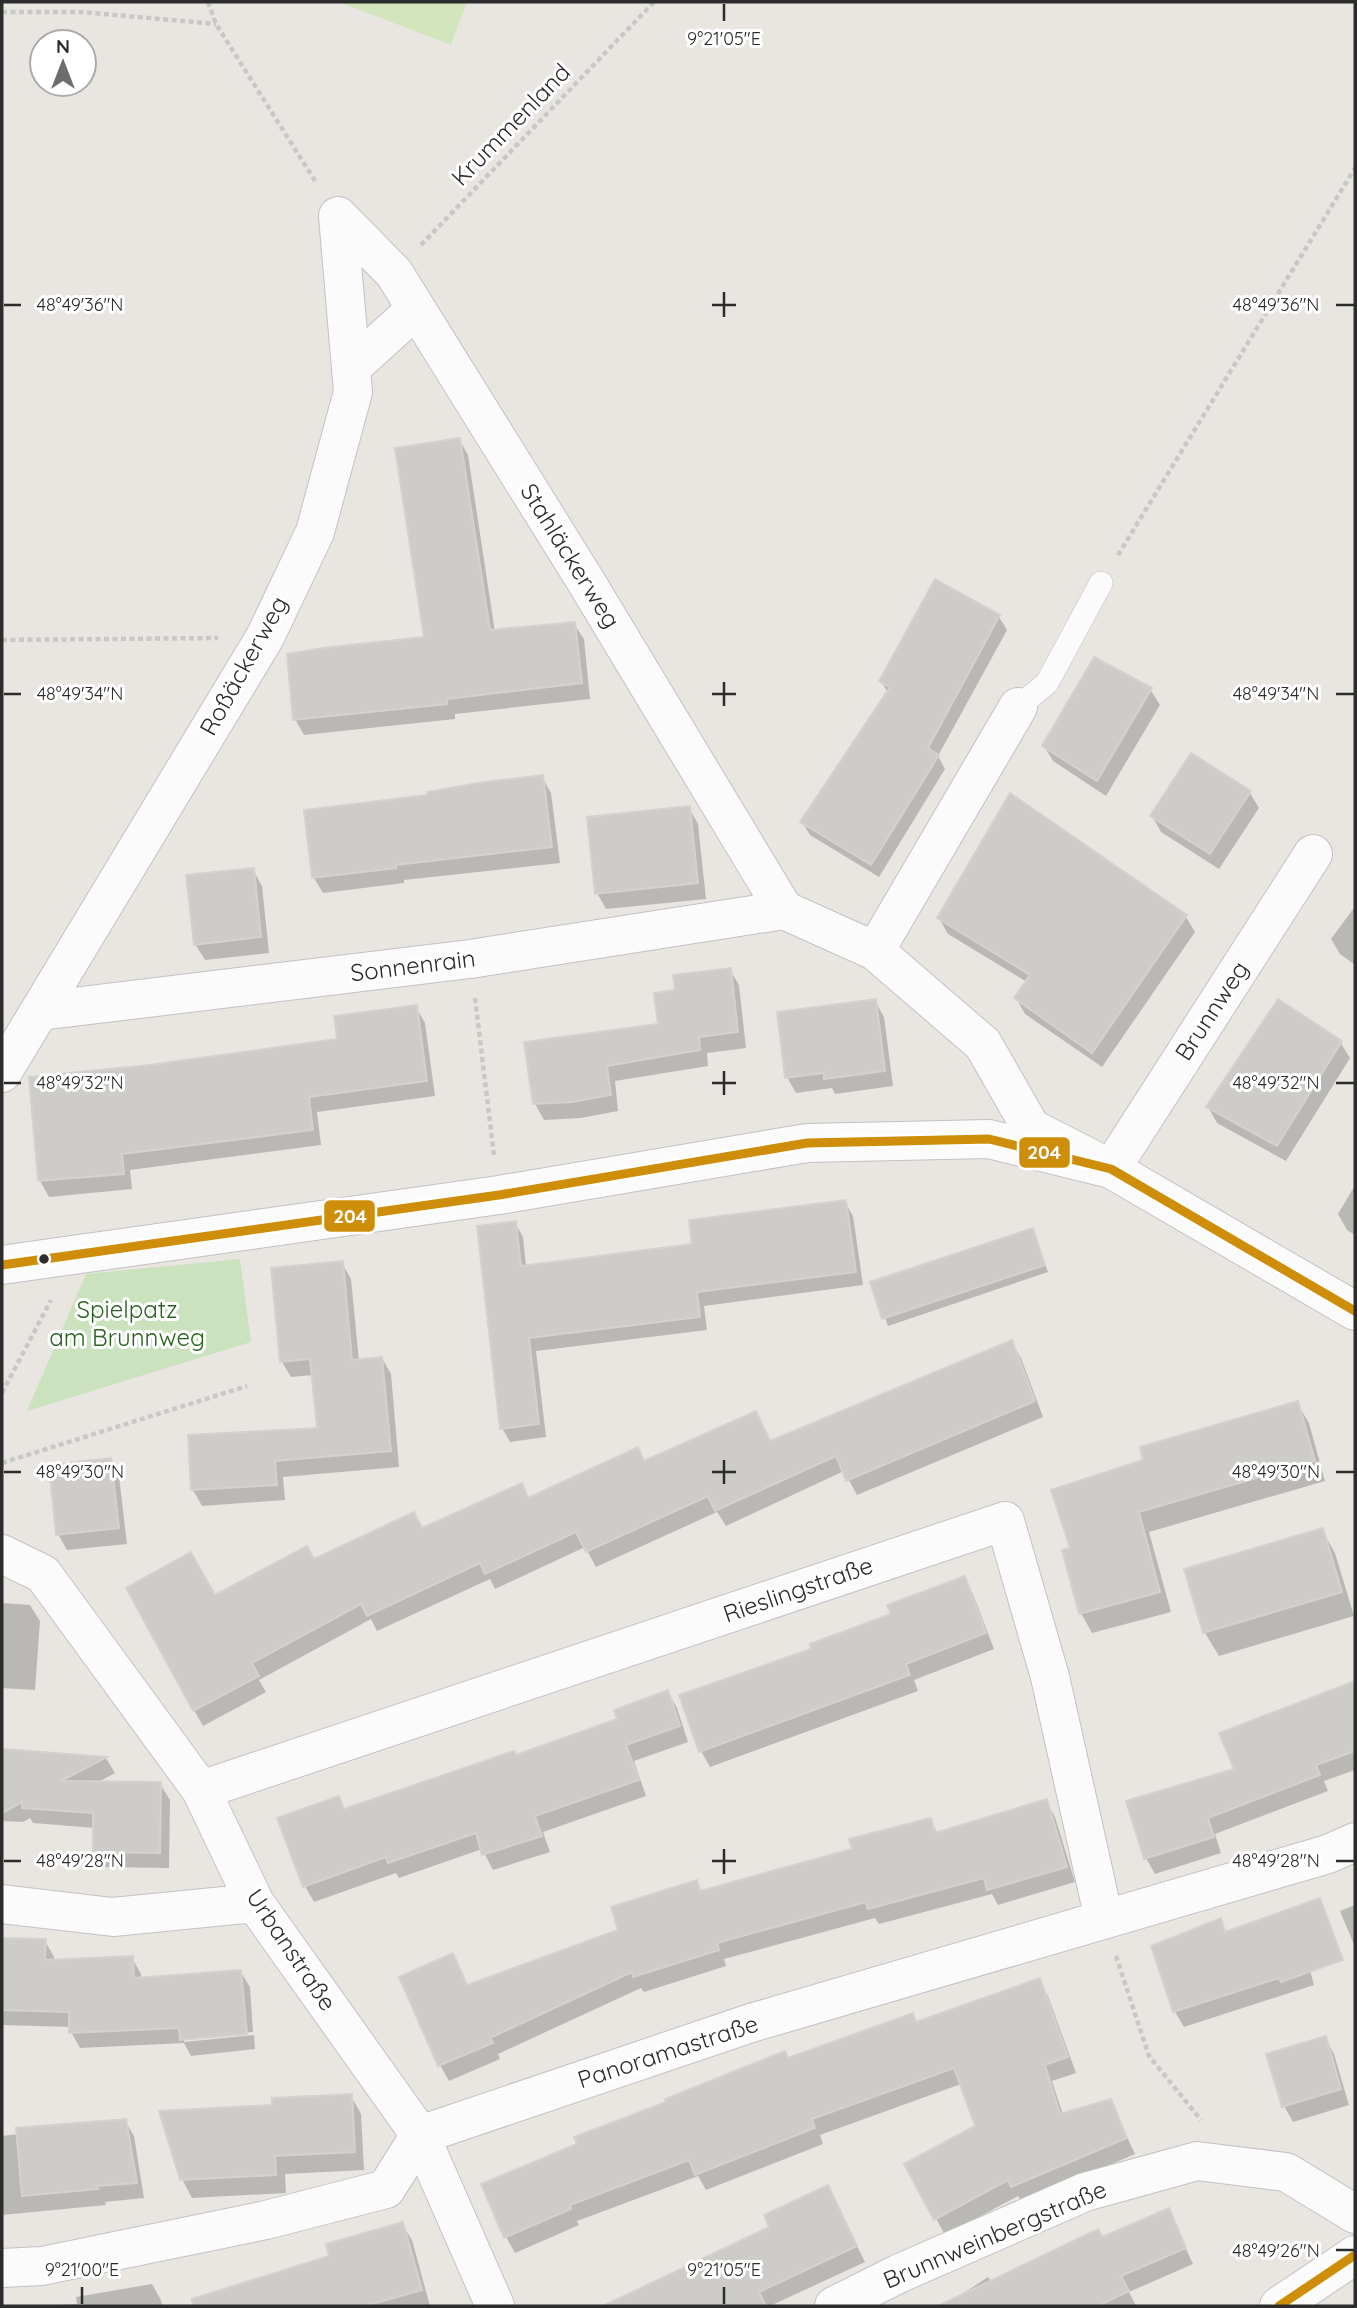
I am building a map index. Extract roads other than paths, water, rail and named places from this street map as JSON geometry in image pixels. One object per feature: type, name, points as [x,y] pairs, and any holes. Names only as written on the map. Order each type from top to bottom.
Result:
[{"type":"street","name":"Stahläckerweg","points":[[338,216],[394,273],[585,580],[784,910]]},
{"type":"street","name":"Roßäckerweg","points":[[2,1073],[265,636],[315,532],[353,392],[338,216]]},
{"type":"street","points":[[351,368],[416,309]]},
{"type":"street","points":[[875,951],[1017,707]]},
{"type":"street","name":"Brunnweg","points":[[1111,1169],[1313,854]]},
{"type":"street","points":[[784,910],[875,951],[983,1044],[1031,1128],[1111,1169],[1355,1311]]},
{"type":"street","name":"Sonnenrain","points":[[40,1011],[470,959],[784,910]]},
{"type":"street","points":[[2,1265],[499,1195],[807,1143],[989,1139],[1111,1169]]},
{"type":"street","name":"Rieslingstraße","points":[[201,1790],[1005,1521],[1050,1677],[1104,1919]]},
{"type":"street","name":"Urbanstraße","points":[[2,1554],[43,1574],[201,1790],[255,1903],[420,2135],[495,2306]]},
{"type":"street","name":"Panoramastraße","points":[[420,2135],[751,2024],[1328,1854],[1355,1842]]},
{"type":"street","points":[[2,1904],[113,1917],[255,1903]]},
{"type":"street","points":[[2,2268],[42,2266],[266,2220],[386,2189],[420,2135]]},
{"type":"street","name":"Brunnweinbergstraße","points":[[834,2306],[898,2274],[1085,2192],[1198,2161],[1286,2172],[1355,2214]]},
{"type":"street","points":[[1279,2306],[1355,2255]]},
{"type":"lane","points":[[1017,707],[1047,683],[1101,583]]},
{"type":"park label","name":"Spielpatz am Brunnweg","points":[[127,1324]]}]
